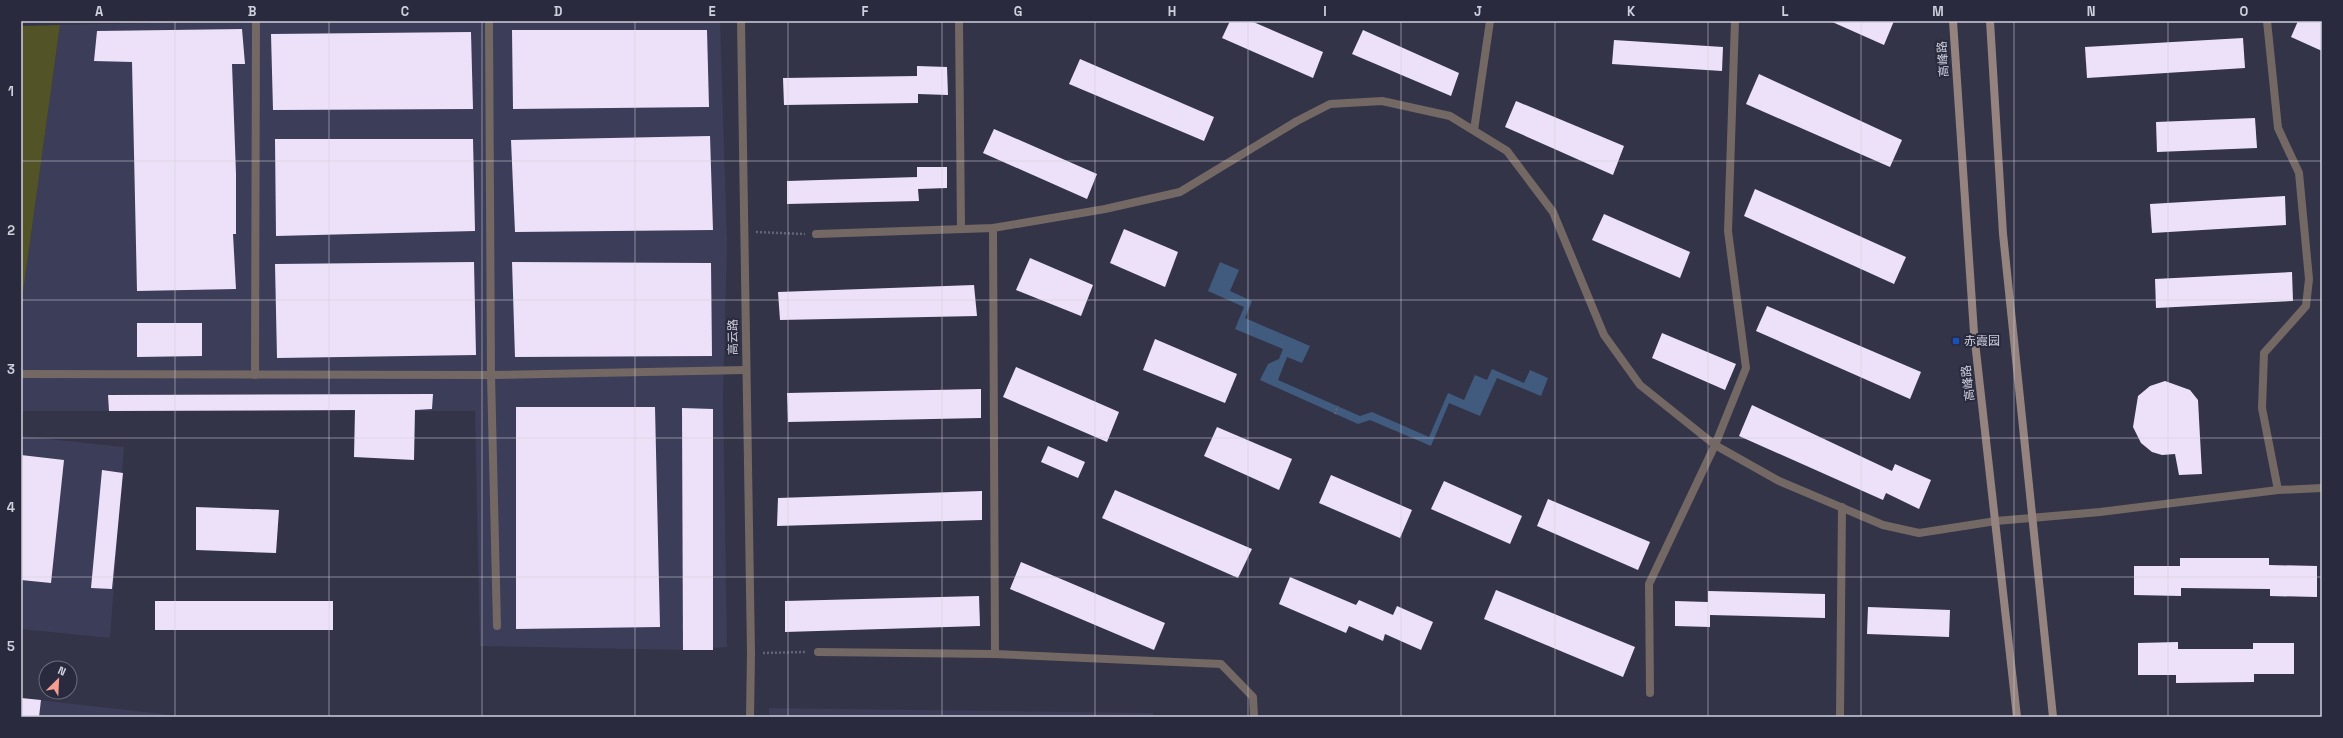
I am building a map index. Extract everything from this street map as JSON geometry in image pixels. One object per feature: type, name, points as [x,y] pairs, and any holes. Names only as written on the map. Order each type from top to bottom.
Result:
[{"type":"main road","name":"高峰路","points":[[1953,21],[1974,333],[1996,521],[2016,717]]},
{"type":"main road","points":[[1990,21],[2003,234],[2031,518],[2053,717]]},
{"type":"street","points":[[255,375],[256,21]]},
{"type":"street","points":[[489,21],[491,375],[497,626]]},
{"type":"street","name":"高云路","points":[[741,21],[751,653],[750,717]]},
{"type":"street","points":[[959,21],[961,229]]},
{"type":"street","points":[[1474,130],[1490,21]]},
{"type":"street","points":[[1650,693],[1649,584],[1714,445],[1746,368],[1728,231],[1735,21]]},
{"type":"street","points":[[2267,21],[2278,128],[2299,173],[2308,279],[2306,306],[2264,353],[2262,408],[2278,490]]},
{"type":"street","points":[[816,234],[993,228],[1105,208],[1180,192],[1297,121],[1330,104],[1382,100],[1450,116],[1507,151],[1553,212],[1604,335],[1640,385],[1714,445],[1780,481],[1883,525],[1920,533],[1996,521],[2278,490],[2322,488]]},
{"type":"street","points":[[993,228],[995,654]]},
{"type":"street","points":[[21,374],[491,375],[746,370]]},
{"type":"street","points":[[1840,717],[1842,507]]},
{"type":"street","points":[[818,652],[995,654],[1221,664],[1253,698],[1254,717]]},
{"type":"path","points":[[744,231],[816,234]]},
{"type":"path","points":[[1335,414],[1338,406]]},
{"type":"path","points":[[751,653],[818,652]]},
{"type":"shaded area","points":[[239,21],[720,21],[727,242],[723,397],[727,647],[683,650],[480,646],[475,411],[21,411],[21,307],[60,25]]},
{"type":"shaded area","points":[[60,25],[21,307],[21,26]]},
{"type":"shaded area","points":[[1220,262],[1239,270],[1230,291],[1252,301],[1245,318],[1310,346],[1302,363],[1287,357],[1278,380],[1360,416],[1372,412],[1429,437],[1448,393],[1464,400],[1475,375],[1487,380],[1492,369],[1524,383],[1530,370],[1548,378],[1541,396],[1497,378],[1480,416],[1449,403],[1431,446],[1370,420],[1358,424],[1260,380],[1268,364],[1279,359],[1283,349],[1235,329],[1244,307],[1208,291]]},
{"type":"shaded area","points":[[21,436],[124,447],[110,638],[21,629]]},
{"type":"shaded area","points":[[21,698],[189,717],[21,717]]},
{"type":"shaded area","points":[[769,708],[1153,713],[1153,717],[769,717]]},
{"type":"building","points":[[1230,21],[1251,21],[1323,52],[1313,78],[1222,38]]},
{"type":"building","points":[[1830,21],[1894,21],[1884,45]]},
{"type":"building","points":[[2298,21],[2322,21],[2322,51],[2291,37]]},
{"type":"building","points":[[242,29],[245,64],[232,64],[236,174],[236,234],[233,234],[236,289],[137,291],[132,62],[94,61],[97,31]]},
{"type":"building","points":[[512,30],[707,30],[709,107],[513,109]]},
{"type":"building","points":[[1363,30],[1459,73],[1451,96],[1352,54]]},
{"type":"building","points":[[471,32],[473,109],[273,110],[271,34]]},
{"type":"building","points":[[2243,38],[2245,68],[2087,78],[2085,47]]},
{"type":"building","points":[[1614,40],[1723,47],[1722,71],[1612,64]]},
{"type":"building","points":[[1080,59],[1214,117],[1204,141],[1069,84]]},
{"type":"building","points":[[917,66],[947,67],[948,95],[918,94],[918,103],[784,105],[783,78],[917,76]]},
{"type":"building","points":[[1759,74],[1902,140],[1890,167],[1746,104]]},
{"type":"building","points":[[1516,101],[1624,146],[1613,175],[1505,127]]},
{"type":"building","points":[[2255,118],[2257,148],[2157,152],[2156,122]]},
{"type":"building","points":[[994,129],[1097,174],[1087,199],[983,153]]},
{"type":"building","points":[[710,136],[713,230],[515,232],[511,140]]},
{"type":"building","points":[[275,139],[473,139],[475,231],[276,236]]},
{"type":"building","points":[[917,167],[947,167],[947,188],[918,189],[919,201],[787,204],[787,181],[917,177]]},
{"type":"building","points":[[1755,189],[1906,257],[1894,284],[1744,216]]},
{"type":"building","points":[[2285,196],[2286,225],[2152,233],[2150,204]]},
{"type":"building","points":[[1604,214],[1690,252],[1680,278],[1592,240]]},
{"type":"building","points":[[1124,229],[1178,252],[1165,287],[1110,263]]},
{"type":"building","points":[[1030,258],[1093,285],[1081,316],[1016,290]]},
{"type":"building","points":[[474,262],[476,355],[277,358],[275,264]]},
{"type":"building","points":[[512,262],[711,263],[712,356],[515,357]]},
{"type":"building","points":[[2292,272],[2293,301],[2156,308],[2155,279]]},
{"type":"building","points":[[974,285],[977,316],[780,320],[778,292]]},
{"type":"building","points":[[1767,306],[1921,372],[1910,399],[1756,331]]},
{"type":"building","points":[[137,323],[202,323],[202,356],[137,357]]},
{"type":"building","points":[[1662,333],[1736,364],[1725,390],[1652,358]]},
{"type":"building","points":[[1155,339],[1237,374],[1225,403],[1143,370]]},
{"type":"building","points":[[1016,367],[1119,412],[1107,442],[1003,397]]},
{"type":"building","points":[[2165,381],[2190,390],[2198,400],[2202,474],[2179,475],[2175,454],[2162,455],[2152,452],[2141,443],[2133,427],[2138,396],[2150,386]]},
{"type":"building","points":[[981,389],[981,418],[788,422],[787,393]]},
{"type":"building","points":[[433,394],[432,409],[415,410],[414,460],[354,457],[355,410],[109,411],[108,395]]},
{"type":"building","points":[[1752,405],[1892,471],[1895,464],[1931,480],[1919,509],[1886,493],[1883,500],[1739,436]]},
{"type":"building","points":[[516,407],[655,407],[660,627],[516,629]]},
{"type":"building","points":[[682,408],[713,409],[713,650],[683,650]]},
{"type":"building","points":[[1217,427],[1292,459],[1279,490],[1204,456]]},
{"type":"building","points":[[1048,446],[1085,462],[1078,478],[1041,462]]},
{"type":"building","points":[[21,455],[64,460],[51,583],[21,580]]},
{"type":"building","points":[[102,470],[123,473],[112,589],[91,588]]},
{"type":"building","points":[[1331,475],[1412,510],[1400,538],[1319,503]]},
{"type":"building","points":[[1444,481],[1522,516],[1510,544],[1431,509]]},
{"type":"building","points":[[1115,490],[1252,549],[1238,578],[1102,518]]},
{"type":"building","points":[[982,491],[982,520],[777,526],[778,498]]},
{"type":"building","points":[[1548,499],[1650,542],[1638,570],[1537,526]]},
{"type":"building","points":[[196,507],[279,510],[276,553],[196,550]]},
{"type":"building","points":[[2180,558],[2269,558],[2269,565],[2317,566],[2317,597],[2270,596],[2270,589],[2181,588],[2181,596],[2134,595],[2134,566],[2180,566]]},
{"type":"building","points":[[1021,562],[1165,623],[1154,650],[1010,589]]},
{"type":"building","points":[[1290,577],[1356,605],[1359,600],[1393,615],[1397,606],[1433,622],[1421,650],[1385,634],[1383,641],[1349,626],[1346,633],[1279,604]]},
{"type":"building","points":[[1496,590],[1635,647],[1623,677],[1484,619]]},
{"type":"building","points":[[1708,591],[1825,594],[1825,618],[1710,615],[1710,627],[1675,626],[1675,601],[1708,602]]},
{"type":"building","points":[[979,596],[980,626],[785,632],[785,601]]},
{"type":"building","points":[[155,601],[333,601],[333,630],[155,630]]},
{"type":"building","points":[[1868,607],[1950,610],[1949,637],[1867,634]]},
{"type":"building","points":[[2178,642],[2178,649],[2253,649],[2253,643],[2294,643],[2294,674],[2254,674],[2254,682],[2176,683],[2176,675],[2138,675],[2138,643]]},
{"type":"building","points":[[21,698],[41,700],[39,717],[21,717]]},
{"type":"place","name":"赤霞园","points":[[1956,341]]}]
